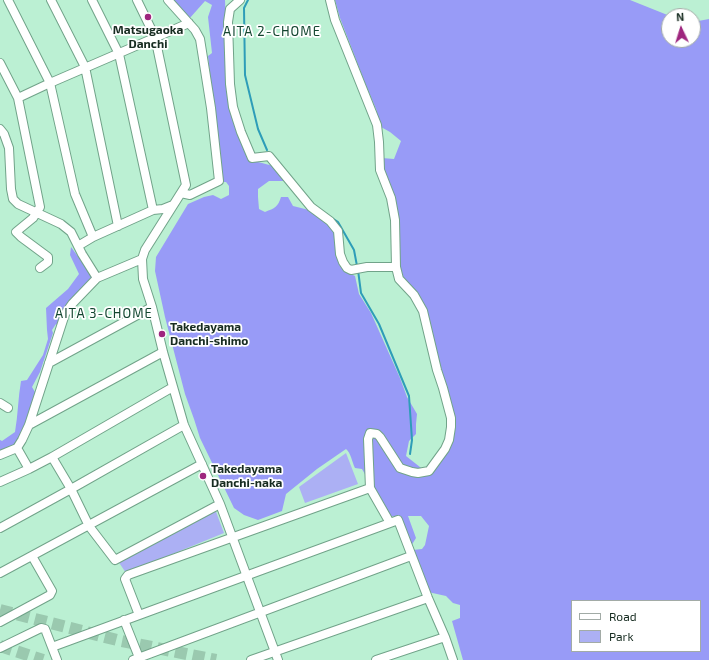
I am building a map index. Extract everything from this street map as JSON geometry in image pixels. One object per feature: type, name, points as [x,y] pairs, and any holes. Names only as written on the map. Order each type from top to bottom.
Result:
[{"type":"street","points":[[8,0],[50,83],[75,194],[93,237]]},
{"type":"street","points":[[52,0],[85,68],[118,226]]},
{"type":"street","points":[[92,0],[119,54],[153,210]]},
{"type":"street","points":[[137,0],[155,37],[186,185],[145,250],[142,259],[143,279],[184,425],[220,504],[278,660]]},
{"type":"street","points":[[168,0],[195,30],[200,39],[211,108],[219,181],[190,195],[181,193]]},
{"type":"street","points":[[240,0],[230,9],[228,22],[230,84],[233,107],[241,132],[252,158],[269,156],[311,207],[330,221],[338,232],[340,254],[347,268],[356,270],[367,267],[396,266]]},
{"type":"street","points":[[330,0],[336,20],[377,125],[380,170],[391,198],[395,220],[396,266],[399,279],[414,295],[423,311],[437,370],[451,418],[449,440],[439,459],[429,471],[418,473],[400,468],[380,436],[370,433],[368,439],[370,488],[390,523]]},
{"type":"street","points":[[18,98],[189,23]]},
{"type":"street","points":[[0,63],[18,98],[40,207],[33,218],[16,232],[48,256],[48,262],[40,268]]},
{"type":"street","points":[[0,128],[9,148],[11,189],[13,199],[18,204],[61,224],[71,232],[98,278]]},
{"type":"street","points":[[78,246],[93,237],[153,210],[163,209],[173,205]]},
{"type":"street","points":[[0,455],[17,448],[22,440],[29,425],[65,314],[72,304],[98,278],[142,259]]},
{"type":"street","points":[[49,363],[152,307]]},
{"type":"street","points":[[29,425],[163,352]]},
{"type":"street","points":[[0,482],[52,457],[173,387]]},
{"type":"street","points":[[0,403],[8,408]]},
{"type":"street","points":[[0,528],[184,425]]},
{"type":"street","points":[[17,448],[28,469]]},
{"type":"street","points":[[52,457],[71,489],[89,526],[115,560],[220,504]]},
{"type":"street","points":[[0,573],[202,464]]},
{"type":"street","points":[[139,615],[125,579],[128,575],[370,488]]},
{"type":"street","points":[[52,647],[398,520],[453,660]]},
{"type":"street","points":[[0,622],[50,595],[52,592],[32,556]]},
{"type":"street","points":[[124,620],[137,659],[411,556]]},
{"type":"street","points":[[251,660],[428,598]]},
{"type":"street","points":[[0,648],[40,628],[45,629],[57,660]]},
{"type":"street","points":[[376,660],[445,637]]},
{"type":"green space","points":[[346,453],[358,484],[305,503],[299,487]]},
{"type":"green space","points":[[215,509],[224,533],[126,573],[118,561]]},
{"type":"shaded area","points":[[171,0],[225,0],[229,107],[249,160],[273,166],[288,181],[269,181],[258,189],[259,209],[265,212],[268,211],[279,203],[281,197],[288,197],[293,206],[309,210],[330,226],[336,237],[336,253],[340,266],[355,276],[359,294],[371,313],[407,397],[417,414],[416,434],[409,441],[406,456],[425,471],[436,467],[451,446],[455,430],[455,419],[425,312],[401,277],[398,248],[382,170],[382,158],[394,159],[401,141],[381,127],[376,109],[340,18],[335,0],[630,0],[661,12],[661,48],[701,48],[701,20],[709,19],[709,660],[463,660],[452,621],[460,618],[460,605],[453,603],[446,596],[428,592],[413,550],[422,549],[425,545],[429,526],[421,516],[408,516],[416,538],[411,546],[400,517],[389,516],[362,469],[355,468],[346,449],[317,469],[286,494],[282,511],[258,520],[244,515],[234,508],[200,438],[185,394],[155,271],[156,257],[188,204],[213,195],[221,199],[229,195],[229,186],[226,182],[222,182],[208,56],[212,53],[208,17],[212,5],[205,1],[189,19]]},
{"type":"shaded area","points":[[71,247],[94,278],[58,326],[56,324],[52,330],[53,333],[40,372],[32,387],[35,392],[16,447],[0,451],[0,440],[2,441],[15,432],[21,381],[27,380],[43,355],[48,339],[46,308],[68,289],[79,274],[70,255]]},
{"type":"waterway","points":[[248,0],[244,8],[245,75],[258,129],[267,150]]},
{"type":"waterway","points":[[332,218],[338,222],[354,250],[357,266]]},
{"type":"waterway","points":[[358,270],[361,293],[379,324],[409,396],[412,440],[410,454]]},
{"type":"tunnel","points":[[0,610],[117,640],[216,660]]},
{"type":"tunnel","points":[[0,646],[43,660]]},
{"type":"place","name":"Matsugaoka Danchi","points":[[148,17]]},
{"type":"place","name":"Takedayama Danchi-shimo","points":[[162,334]]},
{"type":"place","name":"Takedayama Danchi-naka","points":[[203,476]]},
{"type":"district","name":"AITA 2-CHOME","points":[[272,32]]},
{"type":"district","name":"AITA 3-CHOME","points":[[104,314]]}]
